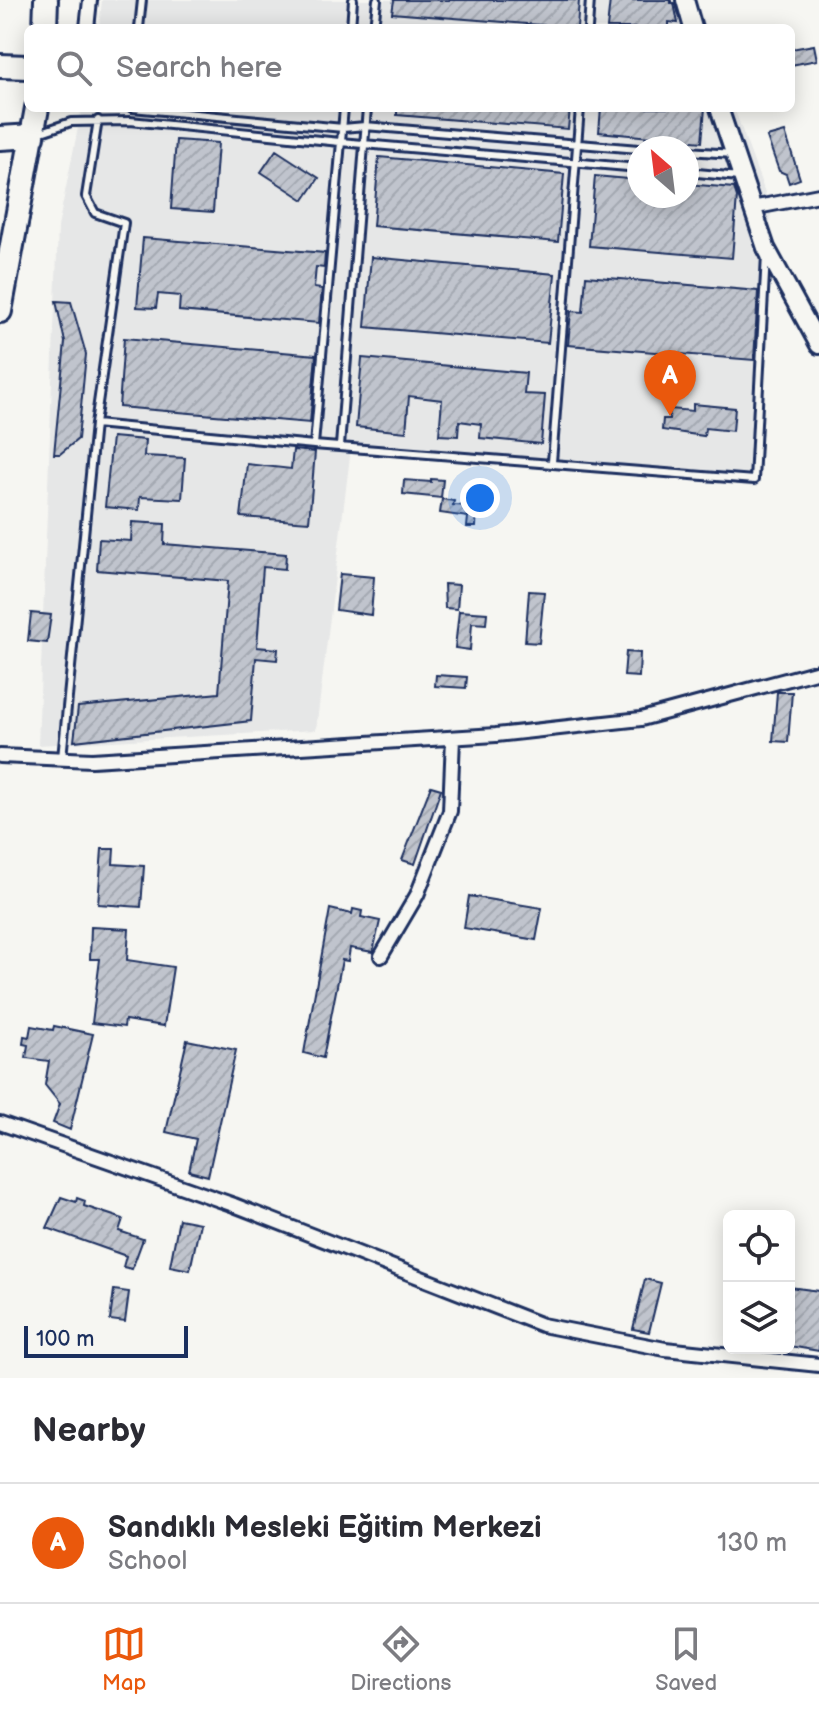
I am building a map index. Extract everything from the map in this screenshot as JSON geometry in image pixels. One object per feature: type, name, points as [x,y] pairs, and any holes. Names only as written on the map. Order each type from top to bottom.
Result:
[{"type":"highway","points":[[45,24],[46,0]]},
{"type":"highway","points":[[0,66],[24,67]]},
{"type":"highway","points":[[0,311],[36,112]]},
{"type":"highway","points":[[0,138],[33,136]]},
{"type":"street","points":[[87,24],[90,0]]},
{"type":"street","points":[[685,0],[692,24]]},
{"type":"street","points":[[720,112],[766,248],[819,345]]},
{"type":"street","points":[[752,208],[819,195]]},
{"type":"street","points":[[0,756],[92,760],[453,738],[641,719],[819,671]]},
{"type":"street","points":[[381,956],[417,895],[450,811],[453,738]]},
{"type":"street","points":[[0,1123],[234,1205],[542,1325],[665,1349],[819,1365]]},
{"type":"lane","points":[[139,24],[142,0]]},
{"type":"lane","points":[[351,24],[353,0]]},
{"type":"lane","points":[[374,24],[377,0]]},
{"type":"lane","points":[[588,24],[590,0]]},
{"type":"lane","points":[[130,121],[131,112]]},
{"type":"lane","points":[[174,112],[343,128],[365,126],[627,148]]},
{"type":"lane","points":[[314,445],[344,112]]},
{"type":"lane","points":[[340,446],[367,112]]},
{"type":"lane","points":[[552,462],[580,112]]},
{"type":"lane","points":[[62,758],[95,424],[124,223],[95,213],[86,196],[98,120]]},
{"type":"lane","points":[[33,136],[71,122],[130,121],[627,167]]},
{"type":"lane","points":[[699,152],[734,154]]},
{"type":"lane","points":[[699,173],[742,177]]},
{"type":"lane","points":[[95,424],[754,480],[766,248]]},
{"type":"shaded area","points":[[102,0],[696,0],[705,24],[99,24]]},
{"type":"shaded area","points":[[81,112],[735,112],[771,209],[757,487],[351,448],[316,730],[38,745],[58,227]]},
{"type":"building","points":[[394,0],[579,0],[577,24],[528,24],[392,13]]},
{"type":"building","points":[[610,0],[671,0],[678,23],[669,22],[607,24]]},
{"type":"building","points":[[814,45],[817,60],[795,64],[795,48]]},
{"type":"building","points":[[397,112],[570,112],[568,129],[397,115]]},
{"type":"building","points":[[601,112],[705,112],[702,142],[699,142],[699,136],[599,132]]},
{"type":"building","points":[[785,132],[800,179],[789,183],[786,174],[779,171],[767,137]]},
{"type":"building","points":[[176,140],[218,143],[213,212],[171,209]]},
{"type":"building","points":[[276,150],[319,178],[304,200],[261,172]]},
{"type":"building","points":[[379,157],[564,174],[558,242],[373,226]]},
{"type":"building","points":[[595,176],[627,179],[627,208],[699,208],[699,185],[734,188],[737,197],[732,258],[589,246]]},
{"type":"building","points":[[143,238],[325,253],[324,268],[316,267],[314,288],[322,289],[319,323],[179,311],[180,296],[158,294],[156,308],[137,307]]},
{"type":"building","points":[[371,257],[555,274],[548,343],[365,327]]},
{"type":"building","points":[[586,276],[758,291],[754,360],[568,345],[571,311],[583,312]]},
{"type":"building","points":[[56,301],[71,302],[86,354],[78,439],[60,454],[54,454],[65,342]]},
{"type":"building","points":[[124,338],[316,355],[310,423],[119,407]]},
{"type":"building","points":[[362,358],[526,373],[524,394],[545,395],[541,444],[480,438],[481,424],[459,421],[458,436],[439,435],[442,400],[409,396],[406,432],[356,427]]},
{"type":"building","points":[[693,404],[735,408],[733,431],[705,428],[704,436],[662,430],[663,419],[669,419],[670,409],[693,411]]},
{"type":"building","points":[[112,437],[145,440],[144,456],[185,458],[182,499],[140,497],[139,510],[105,507]]},
{"type":"building","points":[[293,450],[315,452],[309,522],[241,517],[247,464],[291,469]]},
{"type":"building","points":[[431,479],[443,480],[441,498],[403,494],[404,480],[431,482]]},
{"type":"building","points":[[442,499],[454,501],[453,505],[477,506],[476,527],[467,527],[468,517],[440,513]]},
{"type":"building","points":[[132,522],[165,524],[164,544],[286,554],[285,569],[263,567],[257,647],[278,649],[277,660],[256,658],[251,721],[74,741],[78,707],[219,693],[228,581],[97,570],[99,539],[131,541]]},
{"type":"building","points":[[340,574],[374,577],[371,615],[336,610]]},
{"type":"building","points":[[444,584],[459,585],[457,609],[445,608]]},
{"type":"building","points":[[529,591],[544,592],[539,643],[525,642]]},
{"type":"building","points":[[459,611],[487,613],[486,624],[472,623],[470,650],[455,648]]},
{"type":"building","points":[[31,613],[51,615],[47,643],[28,641]]},
{"type":"building","points":[[626,652],[640,653],[639,677],[624,676]]},
{"type":"building","points":[[436,675],[467,677],[466,688],[435,686]]},
{"type":"building","points":[[777,692],[792,692],[788,742],[773,741]]},
{"type":"building","points":[[431,786],[441,789],[415,864],[402,860]]},
{"type":"building","points":[[102,849],[114,849],[113,864],[144,866],[141,907],[98,904]]},
{"type":"building","points":[[469,896],[542,908],[536,940],[464,928]]},
{"type":"building","points":[[330,909],[352,914],[353,909],[362,911],[361,917],[380,921],[373,952],[350,948],[348,961],[342,960],[323,1058],[304,1053]]},
{"type":"building","points":[[91,927],[129,929],[127,960],[173,967],[164,1026],[125,1020],[124,1027],[92,1023],[100,959],[90,959]]},
{"type":"building","points":[[31,1026],[53,1030],[54,1026],[93,1034],[70,1130],[53,1123],[60,1104],[45,1085],[49,1061],[26,1058],[28,1045],[23,1044],[24,1036],[29,1037]]},
{"type":"building","points":[[187,1040],[236,1050],[208,1176],[189,1171],[196,1139],[166,1132]]},
{"type":"building","points":[[61,1197],[76,1202],[77,1198],[85,1201],[84,1206],[123,1219],[119,1231],[143,1239],[132,1269],[123,1267],[126,1256],[47,1228]]},
{"type":"building","points":[[179,1219],[200,1223],[190,1270],[170,1266]]},
{"type":"building","points":[[645,1279],[661,1283],[649,1332],[633,1329]]},
{"type":"building","points":[[795,1288],[819,1291],[819,1351],[795,1347]]},
{"type":"building","points":[[114,1290],[129,1292],[125,1322],[110,1320]]},
{"type":"place","name":"Sandıklı Mesleki Eğitim Merkezi","points":[[670,416]]}]
